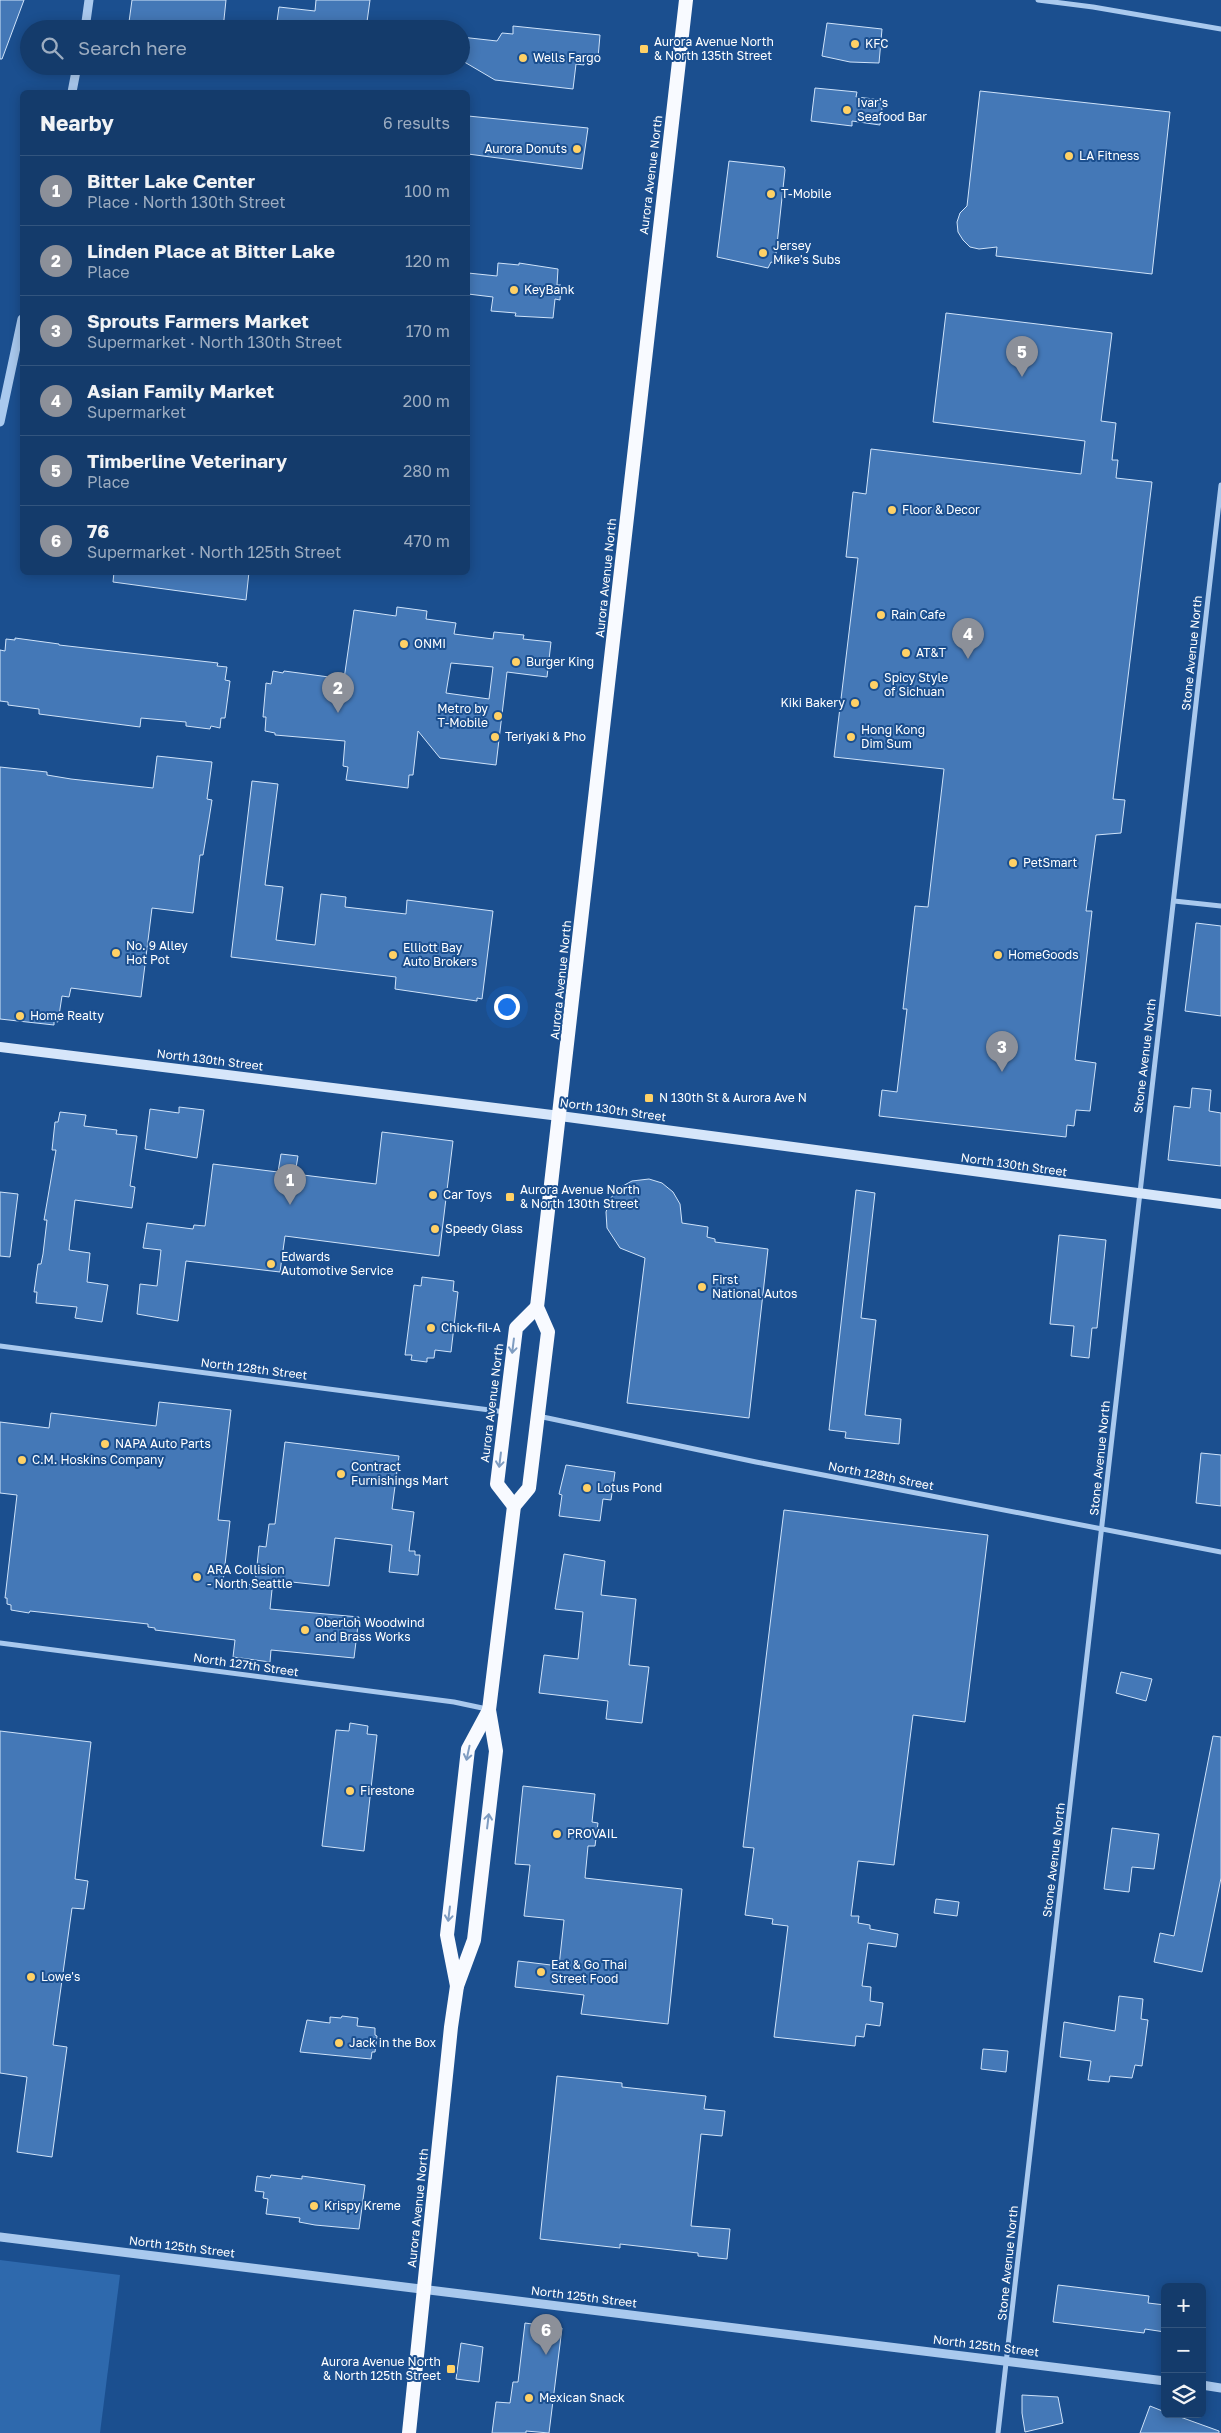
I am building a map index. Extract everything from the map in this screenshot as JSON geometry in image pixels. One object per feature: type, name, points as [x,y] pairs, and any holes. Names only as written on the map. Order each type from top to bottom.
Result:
[{"type":"highway","name":"Aurora Avenue North","points":[[409,2433],[457,1986],[474,1940],[496,1752],[489,1710],[514,1506],[497,1484],[516,1328],[537,1307],[686,0]]},
{"type":"highway","points":[[514,1506],[529,1488],[548,1332],[537,1307]]},
{"type":"highway","name":"Aurora Avenue North","points":[[457,1986],[447,1934],[468,1749],[489,1710]]},
{"type":"main road","name":"North 130th Street","points":[[0,1047],[560,1116],[1221,1204]]},
{"type":"street","points":[[86,20],[89,0]]},
{"type":"street","points":[[1038,0],[1093,7],[1221,29]]},
{"type":"street","points":[[72,90],[75,75]]},
{"type":"street","points":[[0,422],[20,328]]},
{"type":"street","name":"Stone Avenue North","points":[[998,2433],[1221,485]]},
{"type":"street","points":[[1174,901],[1221,906]]},
{"type":"street","name":"North 128th Street","points":[[0,1346],[506,1412]]},
{"type":"street","name":"North 128th Street","points":[[538,1416],[756,1462],[1221,1552]]},
{"type":"street","name":"North 127th Street","points":[[0,1643],[454,1702],[489,1710]]},
{"type":"street","name":"North 125th Street","points":[[0,2237],[1161,2380]]},
{"type":"street","points":[[1206,2386],[1221,2388]]},
{"type":"shaded area","points":[[0,2260],[120,2275],[100,2433],[0,2433]]},
{"type":"building","points":[[0,0],[24,0],[2,59],[0,59]]},
{"type":"building","points":[[132,0],[226,0],[224,20],[129,20]]},
{"type":"building","points":[[316,0],[370,0],[367,20],[277,20],[279,7],[315,11]]},
{"type":"building","name":"KFC","points":[[827,23],[882,29],[879,63],[850,62],[822,56]]},
{"type":"building","name":"Wells Fargo","points":[[513,26],[600,35],[598,58],[585,57],[584,65],[576,64],[573,89],[495,80],[470,65],[470,38],[497,41],[502,33],[513,34]]},
{"type":"building","name":"Ivar's Seafood Bar","points":[[815,88],[857,92],[856,97],[883,100],[880,125],[852,121],[852,126],[811,121]]},
{"type":"building","name":"LA Fitness","points":[[980,91],[1170,112],[1152,274],[996,256],[997,247],[979,249],[970,247],[963,240],[958,232],[957,222],[960,213],[967,206]]},
{"type":"building","points":[[470,116],[588,128],[582,169],[470,154]]},
{"type":"building","points":[[729,161],[784,167],[775,263],[771,262],[768,268],[717,257]]},
{"type":"building","name":"KeyBank","points":[[498,263],[519,265],[519,263],[558,269],[557,285],[561,285],[560,300],[555,299],[553,318],[515,316],[516,313],[491,311],[493,297],[470,294],[470,273],[497,276]]},
{"type":"building","points":[[946,313],[1112,333],[1101,421],[1116,423],[1112,460],[1118,460],[1116,478],[1152,482],[1113,799],[1125,800],[1121,833],[1096,835],[1086,911],[1092,911],[1075,1060],[1096,1063],[1090,1111],[1076,1110],[1074,1126],[1067,1125],[1066,1137],[879,1116],[882,1090],[897,1092],[907,1009],[903,1009],[915,906],[928,907],[944,769],[834,757],[858,558],[846,557],[853,492],[866,494],[871,449],[1081,474],[1085,441],[933,422]]},
{"type":"building","points":[[114,575],[249,575],[246,600],[113,582]]},
{"type":"building","points":[[397,607],[427,611],[426,619],[456,623],[454,634],[493,639],[494,632],[524,635],[523,639],[551,642],[547,677],[507,672],[496,765],[440,758],[418,731],[413,775],[409,775],[408,788],[346,780],[348,767],[343,766],[345,741],[275,735],[275,733],[265,731],[266,717],[263,717],[266,683],[271,684],[273,671],[344,679],[354,610],[396,616]],"holes":[[[451,663],[493,667],[489,699],[446,693]]]},
{"type":"building","points":[[15,638],[59,645],[218,663],[217,666],[227,667],[225,680],[230,681],[225,718],[221,718],[220,728],[211,726],[210,729],[186,726],[186,722],[141,718],[140,727],[39,714],[39,709],[8,705],[8,702],[0,701],[0,650],[5,651],[6,639],[15,640]]},
{"type":"building","points":[[157,756],[212,762],[207,799],[212,800],[203,855],[200,855],[193,913],[152,908],[141,997],[71,988],[69,997],[62,996],[58,1022],[54,1021],[54,1025],[0,1019],[0,767],[47,772],[47,775],[71,779],[153,788]]},
{"type":"building","name":"Elliott Bay Auto Brokers","points":[[252,781],[278,784],[265,885],[283,887],[276,940],[315,945],[321,894],[346,897],[345,907],[406,914],[407,900],[493,911],[482,999],[477,998],[477,1001],[395,989],[396,977],[231,957]]},
{"type":"building","points":[[1196,923],[1221,926],[1221,1016],[1185,1011]]},
{"type":"building","points":[[1192,1088],[1211,1090],[1209,1111],[1221,1113],[1221,1166],[1168,1160],[1174,1106],[1190,1108]]},
{"type":"building","points":[[179,1107],[204,1110],[197,1158],[145,1149],[150,1109],[179,1113]]},
{"type":"building","points":[[60,1112],[86,1115],[84,1126],[117,1130],[116,1134],[137,1136],[130,1186],[135,1187],[132,1208],[75,1200],[69,1250],[90,1253],[87,1282],[108,1285],[102,1322],[75,1318],[77,1307],[36,1303],[37,1292],[34,1292],[38,1264],[41,1264],[43,1254],[47,1220],[44,1220],[56,1150],[52,1150],[55,1122],[58,1122]]},
{"type":"building","points":[[382,1132],[453,1141],[439,1256],[285,1236],[280,1272],[186,1261],[178,1321],[137,1314],[140,1284],[157,1286],[161,1250],[143,1248],[147,1223],[193,1229],[194,1225],[205,1226],[213,1164],[278,1172],[281,1154],[298,1156],[295,1174],[376,1184]]},
{"type":"building","name":"First National Autos","points":[[649,1179],[662,1183],[673,1192],[680,1204],[682,1223],[708,1227],[707,1237],[715,1239],[715,1242],[768,1249],[749,1418],[627,1403],[645,1258],[620,1248],[607,1228],[606,1212],[610,1199],[619,1188],[632,1181]]},
{"type":"building","points":[[856,1190],[875,1193],[861,1318],[876,1320],[865,1415],[901,1419],[899,1444],[845,1438],[846,1432],[829,1430]]},
{"type":"building","points":[[0,1192],[18,1194],[10,1257],[0,1256]]},
{"type":"building","points":[[1059,1235],[1106,1240],[1097,1328],[1092,1328],[1089,1358],[1071,1356],[1074,1326],[1050,1324]]},
{"type":"building","name":"Chick-fil-A","points":[[422,1277],[454,1281],[453,1291],[458,1292],[451,1352],[435,1350],[434,1358],[427,1358],[427,1362],[411,1360],[412,1355],[405,1355],[414,1285],[421,1286]]},
{"type":"building","points":[[159,1402],[231,1410],[218,1520],[230,1521],[223,1582],[255,1585],[259,1546],[266,1547],[269,1524],[275,1524],[285,1442],[399,1456],[392,1509],[414,1512],[409,1551],[415,1551],[415,1555],[420,1555],[418,1575],[389,1572],[392,1545],[335,1538],[329,1586],[273,1580],[270,1609],[359,1617],[354,1658],[271,1650],[270,1662],[233,1657],[235,1640],[155,1630],[155,1628],[148,1627],[148,1624],[11,1610],[11,1605],[7,1604],[7,1598],[5,1598],[17,1495],[0,1493],[0,1422],[49,1428],[51,1413],[156,1426]]},
{"type":"building","points":[[1201,1453],[1221,1455],[1221,1506],[1196,1503]]},
{"type":"building","name":"Lotus Pond","points":[[566,1465],[615,1472],[611,1500],[603,1499],[600,1521],[559,1516],[562,1495],[559,1494]]},
{"type":"building","points":[[784,1510],[988,1535],[965,1722],[913,1715],[894,1865],[858,1861],[851,1916],[859,1916],[858,1923],[870,1925],[870,1929],[898,1934],[896,1947],[868,1943],[862,1986],[871,1987],[870,2001],[883,2003],[880,2026],[866,2024],[864,2037],[856,2036],[855,2046],[774,2037],[788,1926],[772,1924],[773,1919],[745,1915],[754,1848],[743,1847]]},
{"type":"building","points":[[564,1554],[605,1561],[601,1595],[636,1599],[629,1665],[649,1667],[642,1723],[606,1719],[608,1701],[539,1693],[544,1655],[578,1659],[583,1612],[555,1609]]},
{"type":"building","points":[[1121,1672],[1152,1679],[1146,1701],[1116,1693]]},
{"type":"building","name":"Firestone","points":[[350,1723],[368,1726],[367,1734],[377,1735],[364,1851],[322,1846],[336,1730],[349,1731]]},
{"type":"building","name":"Lowe's","points":[[0,1731],[91,1742],[75,1879],[88,1881],[84,1909],[72,1908],[53,2045],[67,2047],[52,2157],[17,2152],[27,2077],[0,2073]]},
{"type":"building","points":[[1213,1736],[1221,1737],[1221,1878],[1202,1972],[1154,1962],[1160,1933],[1174,1936]]},
{"type":"building","points":[[523,1786],[595,1794],[592,1822],[598,1823],[595,1846],[588,1846],[585,1878],[682,1889],[668,2024],[581,2014],[584,1995],[515,1987],[518,1961],[559,1966],[564,1920],[524,1916],[530,1865],[515,1864]]},
{"type":"building","points":[[1112,1828],[1159,1834],[1154,1869],[1132,1867],[1129,1892],[1104,1889]]},
{"type":"building","points":[[936,1899],[959,1902],[957,1916],[934,1913]]},
{"type":"building","points":[[1119,1996],[1143,1999],[1141,2019],[1148,2020],[1142,2066],[1135,2065],[1132,2078],[1110,2076],[1109,2082],[1088,2080],[1091,2061],[1060,2057],[1064,2022],[1115,2031]]},
{"type":"building","name":"Jack in the Box","points":[[342,2016],[358,2018],[357,2026],[375,2028],[375,2035],[377,2036],[375,2052],[372,2052],[371,2059],[300,2052],[307,2020],[330,2023],[330,2017],[341,2018]]},
{"type":"building","points":[[983,2049],[1008,2051],[1006,2072],[981,2069]]},
{"type":"building","points":[[557,2076],[622,2083],[622,2087],[706,2096],[704,2109],[725,2111],[722,2136],[701,2134],[691,2226],[730,2229],[727,2259],[698,2256],[698,2253],[620,2244],[620,2248],[540,2239]]},
{"type":"building","name":"Krispy Kreme","points":[[271,2175],[302,2179],[302,2176],[365,2185],[359,2229],[315,2225],[299,2222],[300,2218],[266,2214],[268,2199],[263,2198],[264,2192],[255,2191],[257,2176],[270,2178]]},
{"type":"building","points":[[1058,2285],[1149,2296],[1148,2303],[1161,2305],[1161,2331],[1145,2329],[1144,2333],[1053,2322]]},
{"type":"building","points":[[525,2323],[562,2328],[549,2433],[526,2431],[526,2433],[492,2433],[496,2402],[510,2403],[513,2382],[518,2382]]},
{"type":"building","points":[[461,2343],[483,2347],[479,2382],[456,2379]]},
{"type":"building","points":[[1022,2395],[1058,2397],[1063,2423],[1025,2432]]},
{"type":"building","points":[[1150,2406],[1161,2410],[1161,2418],[1183,2418],[1219,2431],[1219,2433],[1140,2433]]},
{"type":"place","name":"KFC","points":[[855,44]]},
{"type":"place","name":"Aurora Avenue North & North 135th Street","points":[[644,49]]},
{"type":"place","name":"Wells Fargo","points":[[523,58]]},
{"type":"place","name":"Ivar's Seafood Bar","points":[[847,110]]},
{"type":"place","name":"Aurora Donuts","points":[[577,149]]},
{"type":"place","name":"LA Fitness","points":[[1069,156]]},
{"type":"place","name":"T-Mobile","points":[[771,194]]},
{"type":"place","name":"Jersey Mike's Subs","points":[[763,253]]},
{"type":"place","name":"KeyBank","points":[[514,290]]},
{"type":"place","name":"Timberline Veterinary","points":[[1022,377]]},
{"type":"place","name":"Floor & Decor","points":[[892,510]]},
{"type":"place","name":"Rain Cafe","points":[[881,615]]},
{"type":"place","name":"ONMI","points":[[404,644]]},
{"type":"place","name":"AT&T","points":[[906,653]]},
{"type":"place","name":"Asian Family Market","points":[[968,659]]},
{"type":"place","name":"Burger King","points":[[516,662]]},
{"type":"place","name":"Spicy Style of Sichuan","points":[[874,685]]},
{"type":"place","name":"Kiki Bakery","points":[[855,703]]},
{"type":"place","name":"Linden Place at Bitter Lake","points":[[338,713]]},
{"type":"place","name":"Metro by T-Mobile","points":[[498,716]]},
{"type":"place","name":"Teriyaki & Pho","points":[[495,737]]},
{"type":"place","name":"Hong Kong Dim Sum","points":[[851,737]]},
{"type":"place","name":"PetSmart","points":[[1013,863]]},
{"type":"place","name":"No. 9 Alley Hot Pot","points":[[116,953]]},
{"type":"place","name":"Elliott Bay Auto Brokers","points":[[393,955]]},
{"type":"place","name":"HomeGoods","points":[[998,955]]},
{"type":"place","name":"Home Realty","points":[[20,1016]]},
{"type":"place","name":"Sprouts Farmers Market","points":[[1002,1072]]},
{"type":"place","name":"N 130th St & Aurora Ave N","points":[[649,1098]]},
{"type":"place","name":"Car Toys","points":[[433,1195]]},
{"type":"place","name":"Aurora Avenue North & North 130th Street","points":[[510,1197]]},
{"type":"place","name":"Bitter Lake Center","points":[[290,1205]]},
{"type":"place","name":"Speedy Glass","points":[[435,1229]]},
{"type":"place","name":"Edwards Automotive Service","points":[[271,1264]]},
{"type":"place","name":"First National Autos","points":[[702,1287]]},
{"type":"place","name":"Chick-fil-A","points":[[431,1328]]},
{"type":"place","name":"NAPA Auto Parts","points":[[105,1444]]},
{"type":"place","name":"C.M. Hoskins Company","points":[[22,1460]]},
{"type":"place","name":"Contract Furnishings Mart","points":[[341,1474]]},
{"type":"place","name":"Lotus Pond","points":[[587,1488]]},
{"type":"place","name":"ARA Collision - North Seattle","points":[[197,1577]]},
{"type":"place","name":"Oberloh Woodwind and Brass Works","points":[[305,1630]]},
{"type":"place","name":"Firestone","points":[[350,1791]]},
{"type":"place","name":"PROVAIL","points":[[557,1834]]},
{"type":"place","name":"Eat & Go Thai Street Food","points":[[541,1972]]},
{"type":"place","name":"Lowe's","points":[[31,1977]]},
{"type":"place","name":"Jack in the Box","points":[[339,2043]]},
{"type":"place","name":"Krispy Kreme","points":[[314,2206]]},
{"type":"place","name":"76","points":[[546,2355]]},
{"type":"place","name":"Aurora Avenue North & North 125th Street","points":[[451,2369]]},
{"type":"place","name":"Mexican Snack","points":[[529,2398]]}]
